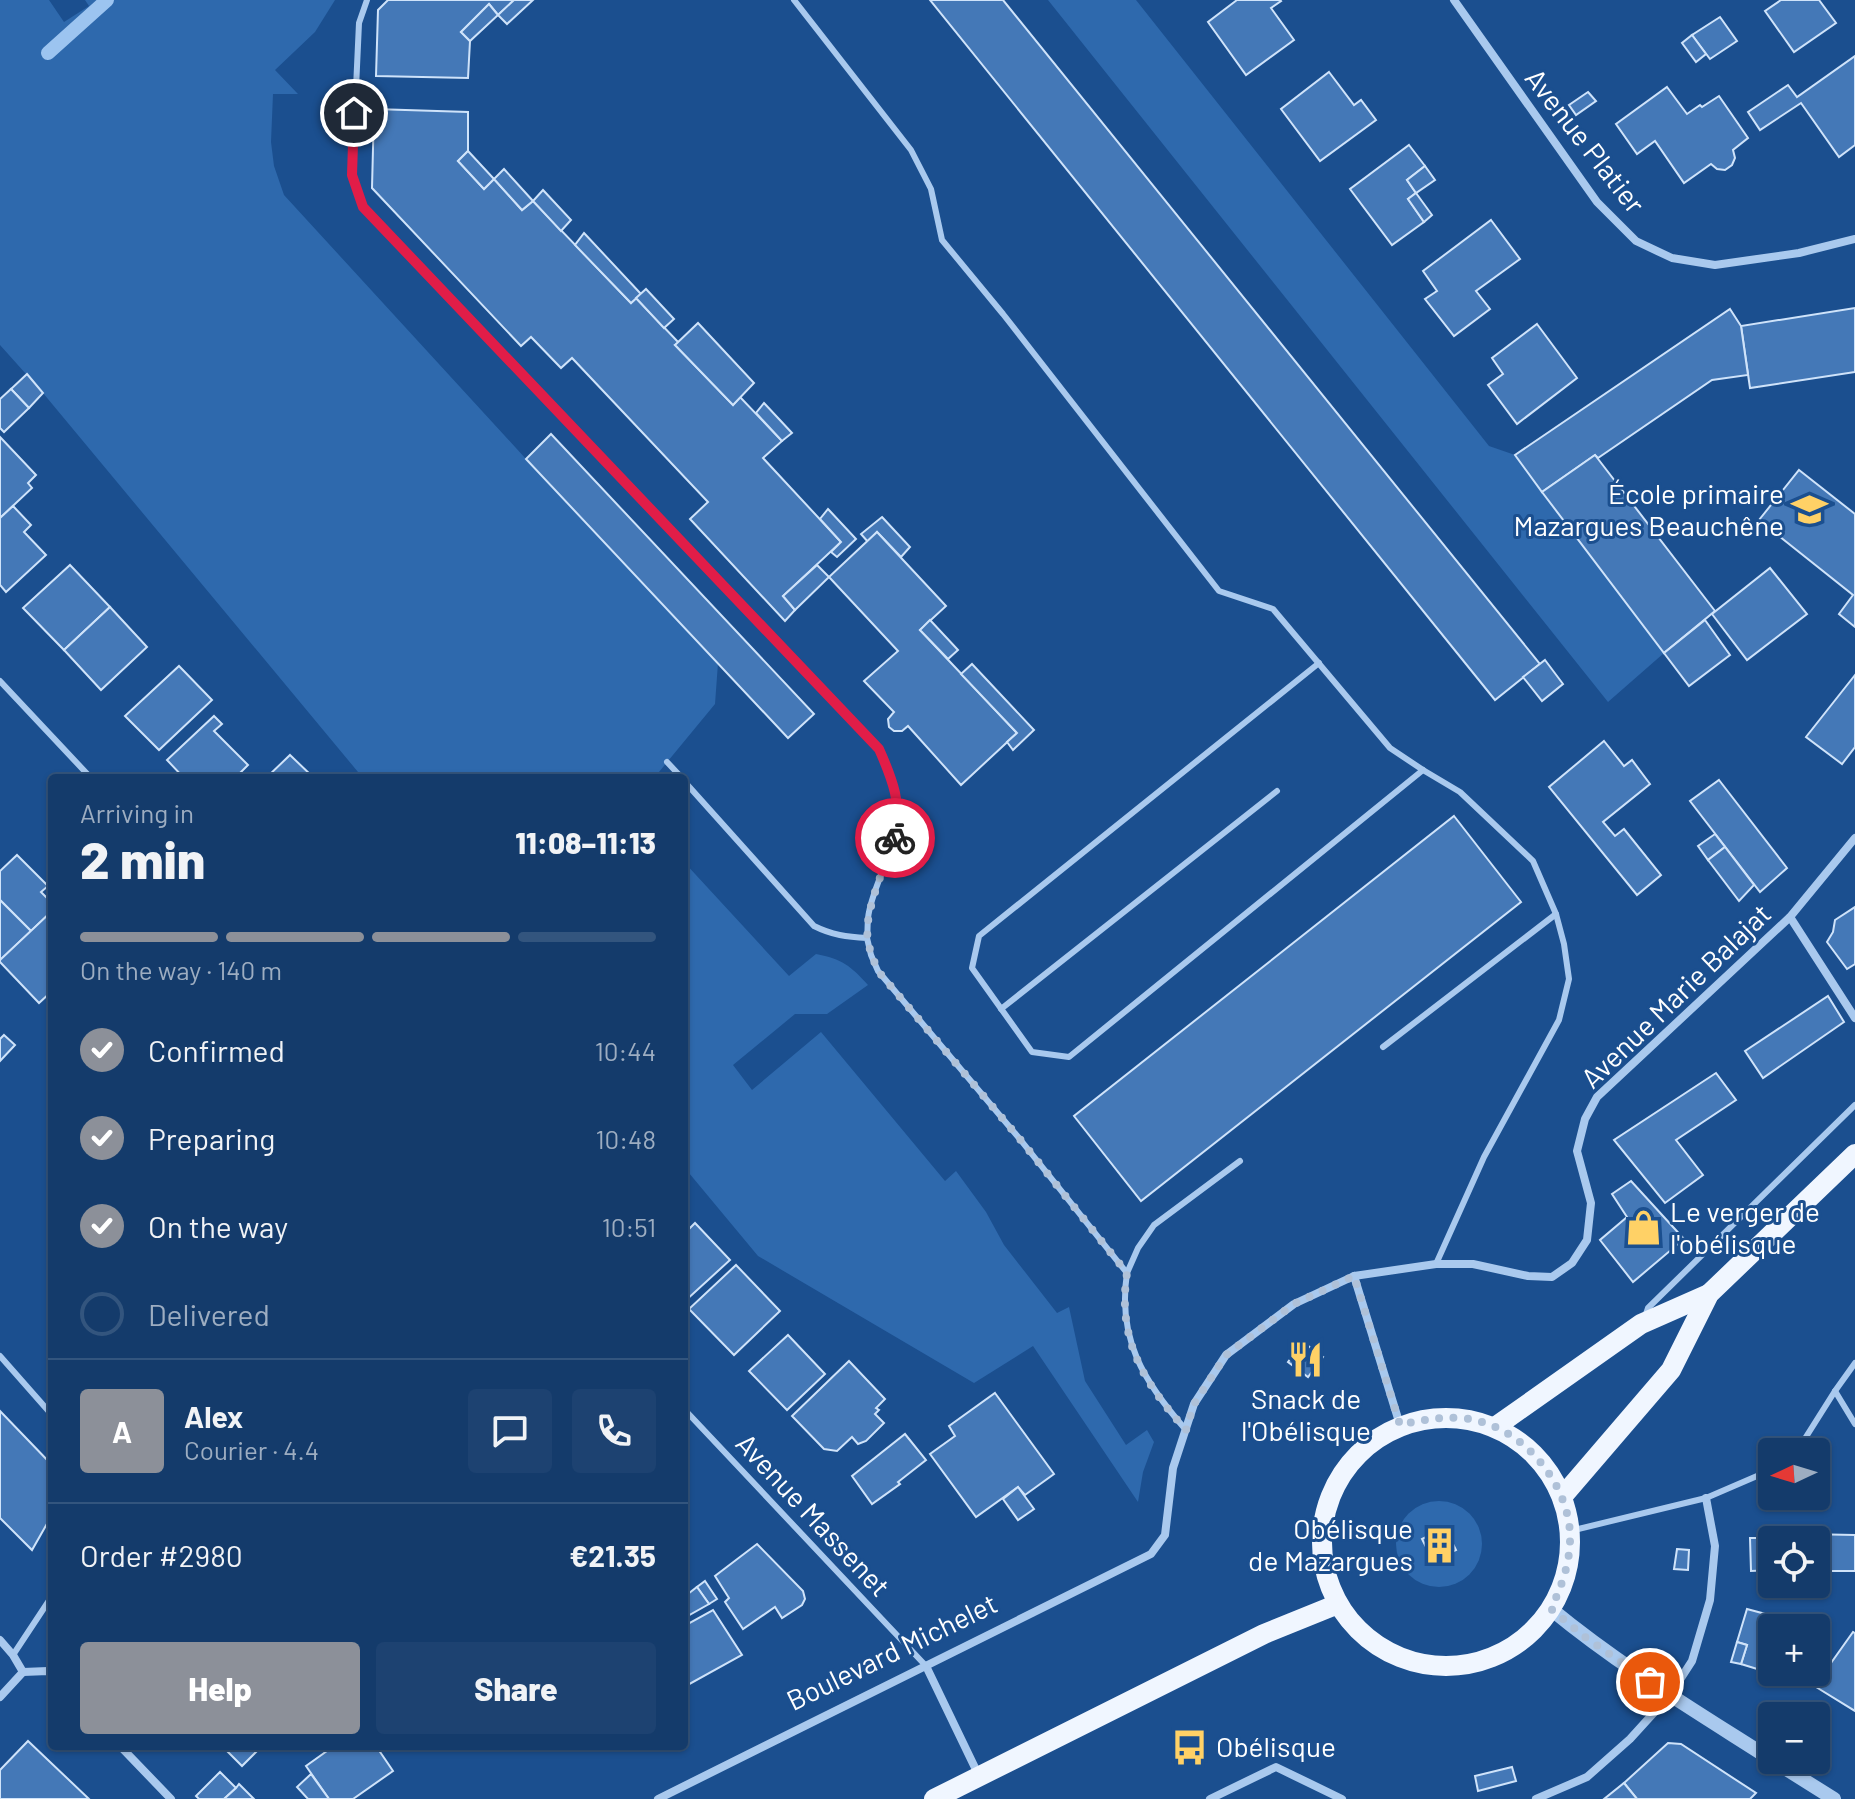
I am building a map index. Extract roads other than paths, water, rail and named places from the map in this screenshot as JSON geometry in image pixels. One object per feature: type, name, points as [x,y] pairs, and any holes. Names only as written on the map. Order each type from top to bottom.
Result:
[{"type":"main road","points":[[1495,1427],[1641,1324],[1709,1294],[1854,1156]]},
{"type":"main road","points":[[1562,1497],[1671,1370],[1709,1294]]},
{"type":"main road","points":[[1432,1418],[1464,1418],[1495,1427],[1523,1444],[1546,1468],[1562,1497],[1570,1531],[1569,1558],[1563,1585],[1551,1609],[1530,1634],[1504,1652],[1475,1664],[1443,1667],[1412,1662],[1382,1649],[1357,1629],[1338,1604],[1323,1564],[1323,1521],[1337,1481],[1364,1448],[1400,1425],[1432,1418]]},
{"type":"main road","points":[[934,1799],[1264,1634],[1338,1604]]},
{"type":"street","name":"Avenue Platier","points":[[1454,0],[1597,202],[1636,241],[1672,258],[1715,265],[1799,253],[1855,239]]},
{"type":"street","name":"Avenue Marie Balajat","points":[[1151,1554],[1165,1535],[1173,1468],[1194,1404],[1226,1355],[1294,1304],[1354,1276],[1436,1264],[1473,1264],[1528,1276],[1552,1277],[1572,1263],[1587,1240],[1591,1203],[1577,1151],[1585,1119],[1597,1097],[1790,917],[1855,838]]},
{"type":"street","points":[[1790,917],[1855,1018]]},
{"type":"street","points":[[1354,1276],[1400,1425]]},
{"type":"street","points":[[1536,1799],[1587,1777],[1630,1739],[1670,1695],[1692,1661],[1710,1600],[1715,1546],[1706,1498]]},
{"type":"street","name":"Boulevard Michelet","points":[[658,1799],[1151,1554]]},
{"type":"street","points":[[1551,1609],[1585,1637],[1758,1751]]},
{"type":"street","points":[[0,1640],[23,1672]]},
{"type":"street","name":"Avenue Massenet","points":[[926,1666],[979,1776]]},
{"type":"street","points":[[0,1697],[23,1672],[48,1671]]},
{"type":"street","points":[[124,1750],[171,1799]]},
{"type":"street","points":[[1210,1799],[1276,1767],[1342,1799]]},
{"type":"street","points":[[1794,1774],[1834,1799]]},
{"type":"lane","points":[[367,0],[359,23],[352,175],[363,207],[879,749],[897,795],[898,814],[896,833],[869,912],[867,938],[878,971],[1019,1138],[1127,1273]]},
{"type":"lane","points":[[794,0],[911,150],[931,189],[942,240],[1219,591],[1273,609],[1390,748],[1460,792],[1533,861],[1556,914],[1569,979],[1559,1020],[1484,1157],[1436,1264]]},
{"type":"lane","points":[[1319,663],[979,936],[972,968],[1032,1052],[1069,1057],[1423,770]]},
{"type":"lane","points":[[0,681],[87,774]]},
{"type":"lane","points":[[667,762],[678,774]]},
{"type":"lane","points":[[688,785],[814,926],[830,934],[867,938]]},
{"type":"lane","points":[[1001,1009],[1277,791]]},
{"type":"lane","points":[[1383,1047],[1556,914]]},
{"type":"lane","points":[[1641,1324],[1648,1308],[1855,1105]]},
{"type":"lane","points":[[1186,1430],[1155,1392],[1130,1341],[1124,1319],[1127,1273],[1138,1248],[1154,1225],[1240,1161]]},
{"type":"lane","points":[[0,1356],[48,1410]]},
{"type":"lane","points":[[1805,1438],[1855,1363]]},
{"type":"lane","points":[[1835,1391],[1855,1424]]},
{"type":"lane","name":"Avenue Massenet","points":[[688,1413],[926,1666]]},
{"type":"lane","points":[[1570,1531],[1706,1498],[1758,1476]]},
{"type":"lane","points":[[13,1655],[48,1602]]},
{"type":"waterway","points":[[48,53],[107,0]]},
{"type":"place","name":"École primaire Mazargues Beauchêne","points":[[1810,510]]},
{"type":"place","name":"Le verger de l'obélisque","points":[[1644,1228]]},
{"type":"place","name":"Snack de l'Obélisque","points":[[1306,1359]]},
{"type":"place","name":"Obélisque de Mazargues","points":[[1439,1545]]},
{"type":"place","name":"Obélisque","points":[[1190,1747]]}]
